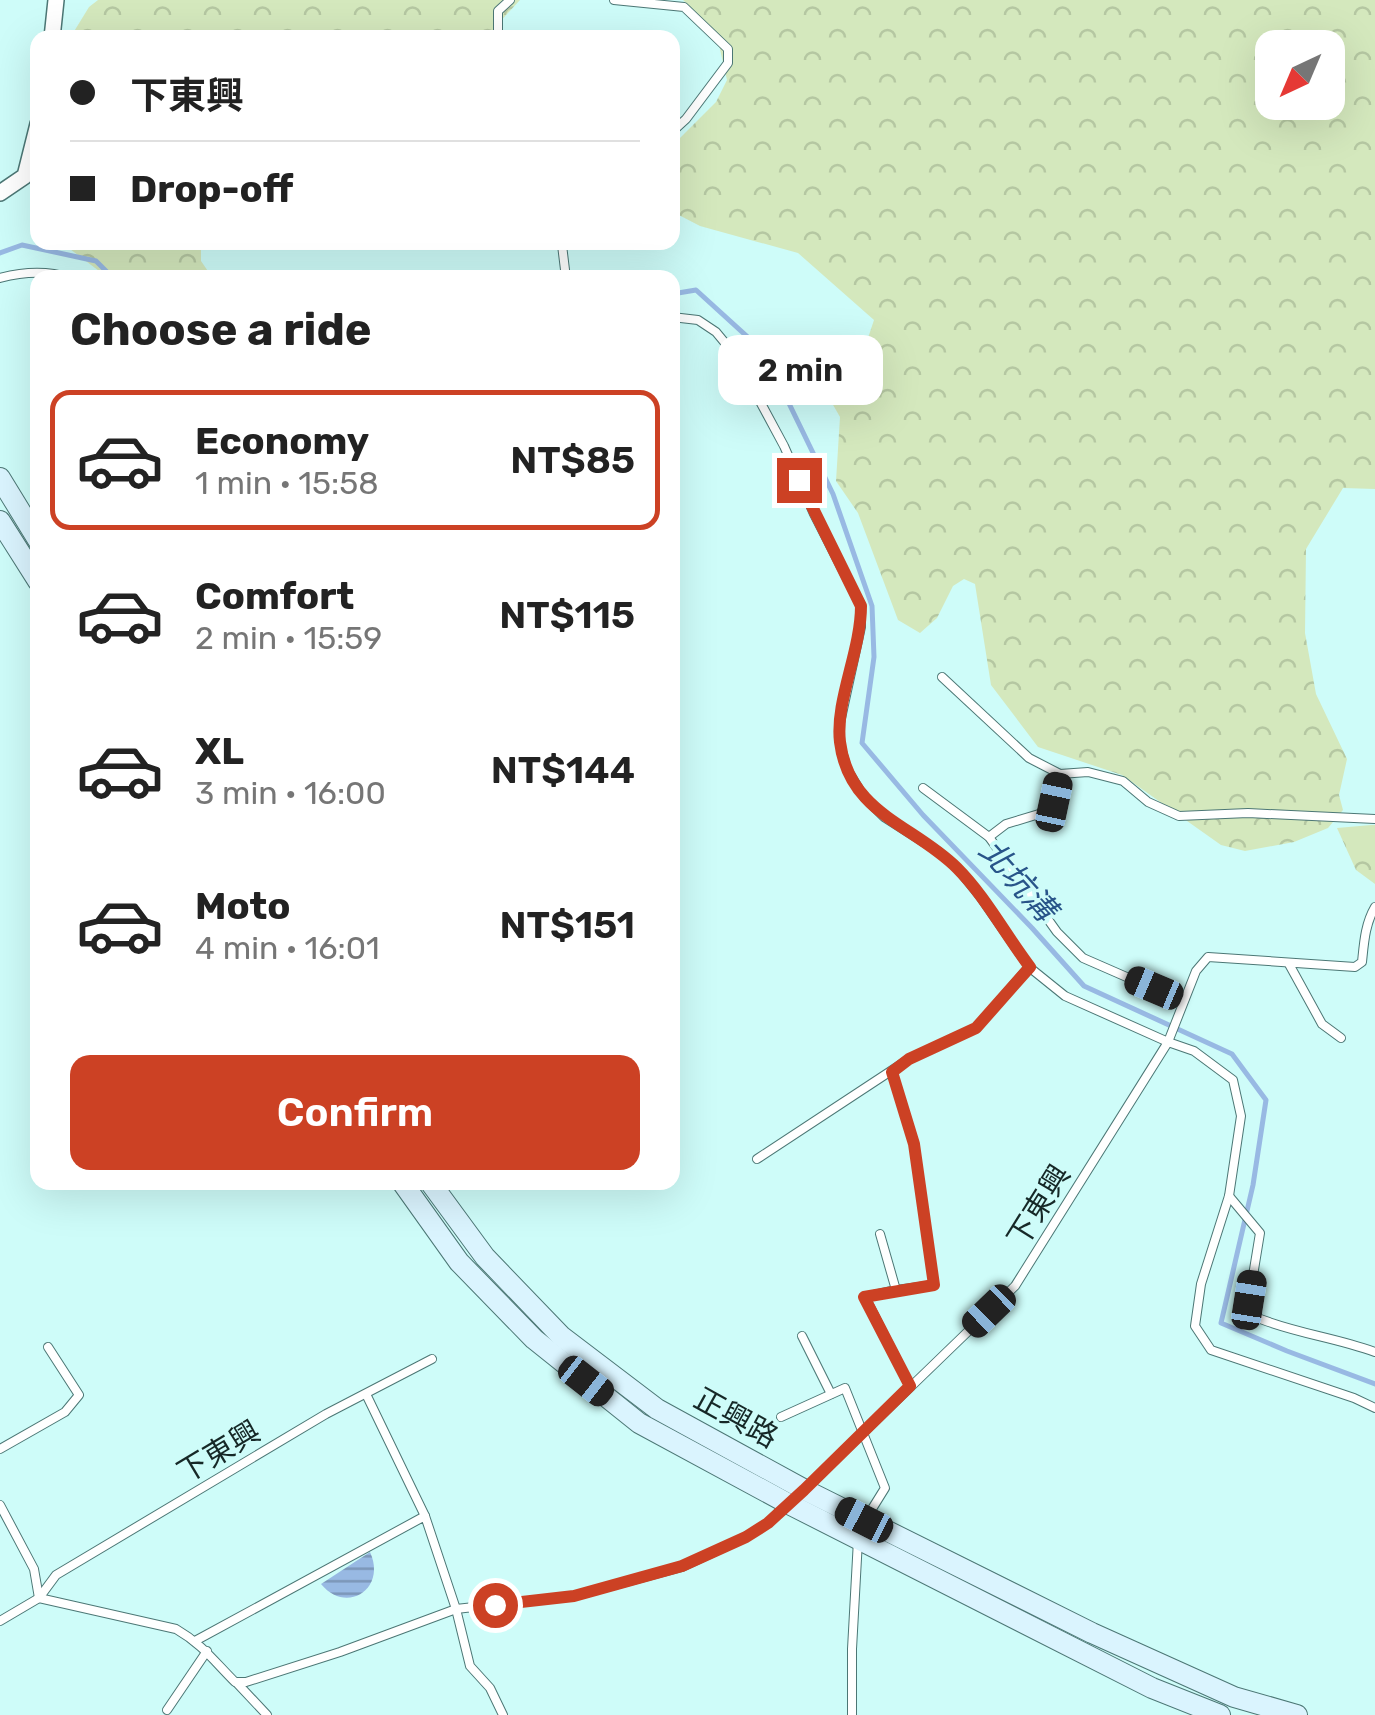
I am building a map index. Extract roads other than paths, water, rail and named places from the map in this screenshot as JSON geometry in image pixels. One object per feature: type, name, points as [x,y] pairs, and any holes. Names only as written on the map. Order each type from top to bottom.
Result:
[{"type":"main road","points":[[0,478],[30,527]]},
{"type":"main road","points":[[0,520],[30,568]]},
{"type":"main road","name":"正興路","points":[[408,1190],[460,1262],[534,1339],[640,1423],[787,1504],[861,1530],[1234,1696],[1297,1715]]},
{"type":"main road","name":"正興路","points":[[436,1190],[485,1257],[561,1336],[657,1409],[804,1490],[861,1530],[1152,1688],[1220,1715]]},
{"type":"street","points":[[53,30],[56,0]]},
{"type":"street","points":[[0,193],[25,176],[30,156]]},
{"type":"lane","points":[[497,0],[498,30]]},
{"type":"lane","points":[[498,11],[510,0]]},
{"type":"lane","points":[[614,0],[684,8],[728,49],[728,63],[680,124]]},
{"type":"lane","points":[[0,278],[30,274]]},
{"type":"lane","points":[[680,318],[698,320],[716,332],[736,355],[861,606],[861,627],[840,723],[840,744],[848,769],[864,797],[884,818],[939,852],[958,869],[1030,967],[1065,996],[1194,1051],[1233,1080],[1241,1116],[1229,1196],[1202,1284],[1195,1326],[1212,1350],[1375,1408]]},
{"type":"lane","points":[[942,678],[1029,758],[1060,774],[1088,772],[1123,781],[1148,802],[1179,816],[1248,814],[1375,819]]},
{"type":"lane","points":[[990,837],[1006,824],[1039,814],[1054,802],[1060,774]]},
{"type":"lane","points":[[923,788],[990,837],[1057,932],[1083,958],[1186,998]]},
{"type":"lane","points":[[1289,964],[1354,967],[1362,962],[1364,936],[1375,907]]},
{"type":"lane","name":"下東興","points":[[235,1682],[246,1682],[340,1652],[456,1609],[574,1596],[682,1566],[768,1523],[1016,1286],[1168,1040],[1196,970],[1208,958],[1289,964]]},
{"type":"lane","points":[[1289,964],[1322,1024],[1341,1038]]},
{"type":"lane","points":[[757,1159],[909,1059],[976,1028],[1030,967]]},
{"type":"lane","points":[[892,1072],[914,1144],[934,1285],[864,1297],[910,1386]]},
{"type":"lane","points":[[1229,1196],[1260,1233],[1249,1300],[1253,1316],[1375,1352]]},
{"type":"lane","points":[[880,1234],[896,1290]]},
{"type":"lane","points":[[802,1336],[831,1394]]},
{"type":"lane","points":[[0,1450],[66,1412],[78,1395],[48,1347]]},
{"type":"lane","name":"下東興","points":[[0,1621],[38,1598],[56,1575],[326,1414],[432,1359]]},
{"type":"lane","points":[[780,1417],[845,1388],[885,1488],[861,1530],[852,1650],[852,1715]]},
{"type":"lane","points":[[366,1394],[426,1516],[470,1666],[490,1688],[503,1715]]},
{"type":"lane","points":[[0,1504],[34,1569],[38,1598],[176,1629],[207,1651],[267,1715]]},
{"type":"lane","points":[[196,1641],[426,1516]]},
{"type":"lane","points":[[167,1710],[207,1651]]},
{"type":"water","points":[[370,1552],[373,1577],[361,1594],[342,1597],[321,1584]]},
{"type":"waterway","name":"北坑溝","points":[[0,253],[22,245],[30,247]]},
{"type":"waterway","name":"北坑溝","points":[[45,250],[96,261],[105,270]]},
{"type":"waterway","name":"北坑溝","points":[[680,293],[696,290],[764,352],[833,494],[872,606],[874,657],[862,743],[923,815],[1084,986],[1232,1054],[1266,1100],[1253,1185],[1221,1323],[1375,1384]]}]
